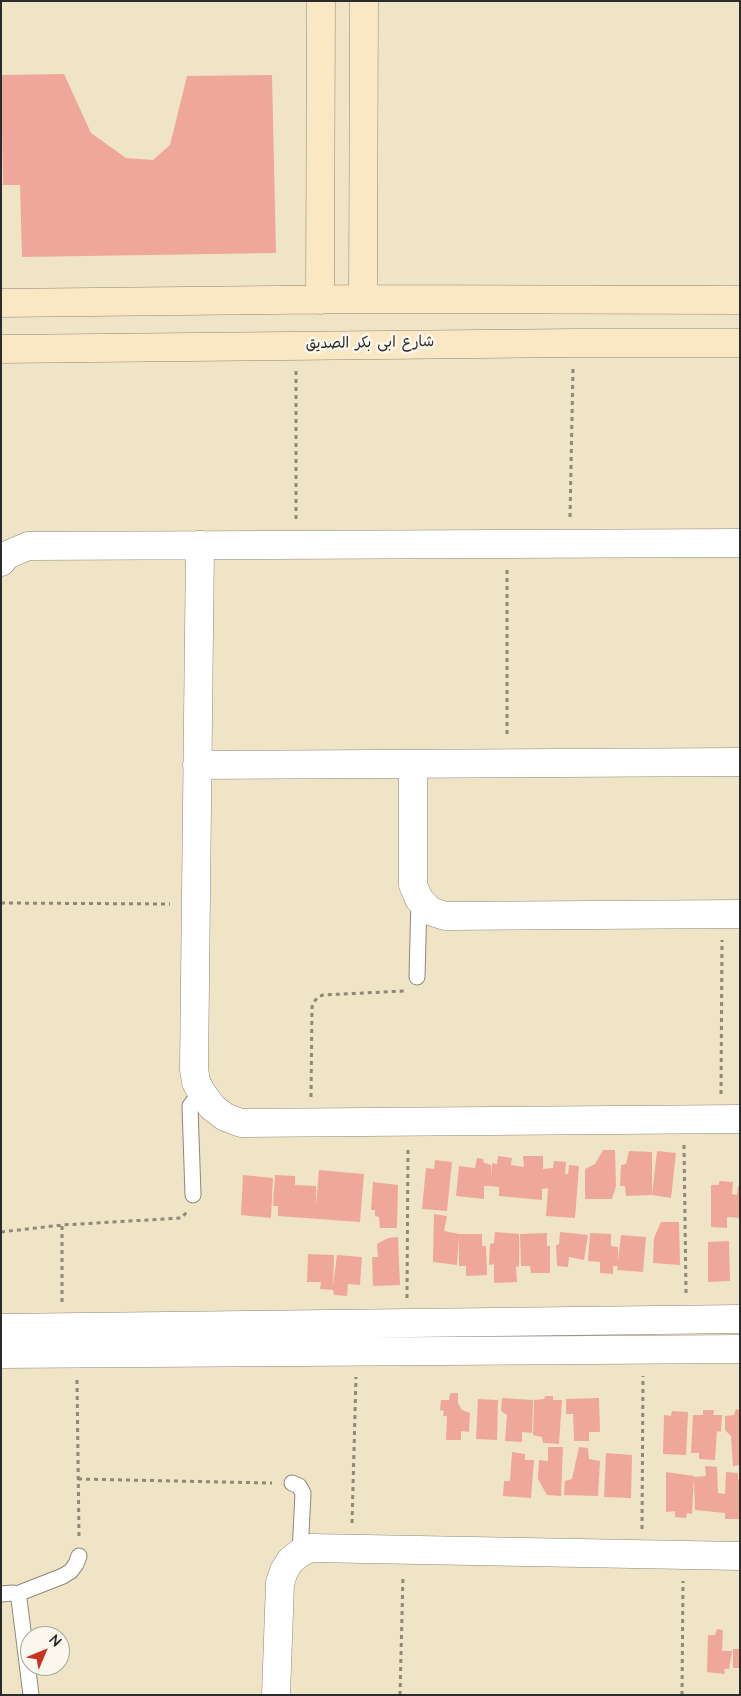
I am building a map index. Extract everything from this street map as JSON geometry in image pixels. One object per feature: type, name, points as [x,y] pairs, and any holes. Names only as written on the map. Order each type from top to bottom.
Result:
[{"type":"main road","points":[[320,300],[321,1]]},
{"type":"main road","points":[[363,300],[364,1]]},
{"type":"main road","points":[[1,302],[740,300]]},
{"type":"main road","name":"شارع ابى بكر الصديق","points":[[1,349],[574,342],[740,343]]},
{"type":"street","points":[[3,558],[28,546],[740,543]]},
{"type":"street","points":[[200,545],[194,1069],[196,1082],[212,1107],[225,1117],[241,1123],[730,1119]]},
{"type":"street","points":[[197,765],[740,762]]},
{"type":"street","points":[[412,764],[413,885],[418,900],[430,911],[445,916],[731,915]]},
{"type":"street","points":[[1,1328],[740,1319]]},
{"type":"street","points":[[1,1354],[77,1352],[740,1350]]},
{"type":"street","points":[[276,1695],[280,1583],[290,1561],[300,1553],[311,1548],[740,1556]]},
{"type":"lane","points":[[417,977],[418,900]]},
{"type":"lane","points":[[193,1196],[190,1106],[202,1093]]},
{"type":"lane","points":[[292,1483],[299,1486],[303,1493],[300,1553]]},
{"type":"lane","points":[[9,1594],[71,1571],[79,1556]]},
{"type":"lane","points":[[9,1594],[20,1599],[31,1695]]},
{"type":"path","points":[[570,544],[574,342]]},
{"type":"path","points":[[296,345],[296,545]]},
{"type":"path","points":[[507,544],[507,763]]},
{"type":"path","points":[[1,903],[196,904]]},
{"type":"path","points":[[730,1119],[731,915]]},
{"type":"path","points":[[311,1123],[312,1008],[314,1002],[323,995],[402,992],[409,990],[417,977]]},
{"type":"path","points":[[684,1119],[687,1319]]},
{"type":"path","points":[[407,1323],[408,1122]]},
{"type":"path","points":[[1,1232],[62,1225],[180,1218],[192,1204],[193,1196]]},
{"type":"path","points":[[62,1225],[62,1327]]},
{"type":"path","points":[[642,1555],[644,1350]]},
{"type":"path","points":[[351,1548],[357,1351]]},
{"type":"path","points":[[77,1352],[79,1556]]},
{"type":"path","points":[[78,1479],[292,1483]]},
{"type":"path","points":[[400,1695],[403,1550]]},
{"type":"path","points":[[682,1695],[683,1556]]},
{"type":"building","points":[[64,74],[91,133],[126,158],[153,160],[170,145],[187,76],[272,75],[276,253],[22,257],[20,185],[3,185],[1,75]]},
{"type":"building","points":[[603,1150],[615,1150],[616,1186],[612,1199],[585,1199],[585,1169],[595,1164]]},
{"type":"building","points":[[629,1151],[652,1152],[652,1195],[626,1196],[625,1186],[620,1186],[621,1165],[626,1164]]},
{"type":"building","points":[[657,1151],[676,1153],[671,1198],[652,1195]]},
{"type":"building","points":[[498,1156],[512,1158],[511,1165],[524,1167],[523,1156],[543,1156],[543,1169],[553,1168],[554,1161],[566,1162],[565,1174],[568,1174],[569,1165],[579,1166],[575,1218],[546,1216],[548,1188],[542,1189],[542,1200],[499,1196],[499,1187],[490,1186],[484,1186],[484,1199],[456,1196],[459,1166],[475,1168],[477,1158],[483,1159],[484,1163],[491,1165],[491,1180],[492,1163],[497,1164]]},
{"type":"building","points":[[435,1160],[452,1162],[447,1211],[422,1209],[426,1168],[434,1169]]},
{"type":"building","points":[[319,1170],[364,1174],[360,1222],[278,1216],[278,1206],[273,1206],[275,1175],[295,1176],[295,1185],[316,1186],[316,1206]]},
{"type":"building","points":[[243,1175],[273,1178],[271,1218],[241,1215]]},
{"type":"building","points":[[719,1181],[733,1182],[732,1194],[737,1195],[738,1186],[740,1186],[740,1218],[727,1217],[727,1228],[711,1227],[711,1185],[719,1185]]},
{"type":"building","points":[[373,1182],[398,1185],[397,1228],[380,1228],[379,1217],[375,1216],[375,1210],[371,1210]]},
{"type":"building","points":[[434,1214],[447,1216],[444,1231],[459,1234],[482,1234],[482,1246],[486,1246],[487,1275],[466,1276],[466,1266],[459,1266],[459,1238],[457,1265],[433,1262]]},
{"type":"building","points":[[661,1222],[679,1222],[680,1265],[653,1263],[654,1238]]},
{"type":"building","points":[[495,1232],[519,1234],[519,1267],[516,1266],[517,1282],[494,1283],[494,1264],[489,1265],[490,1244],[494,1243]]},
{"type":"building","points":[[560,1232],[588,1235],[584,1260],[569,1257],[568,1267],[557,1266],[556,1245],[559,1244]]},
{"type":"building","points":[[547,1233],[547,1246],[550,1246],[550,1273],[531,1273],[530,1266],[521,1266],[520,1234]]},
{"type":"building","points":[[590,1233],[611,1234],[611,1246],[618,1247],[618,1261],[621,1235],[646,1237],[643,1272],[617,1270],[618,1266],[613,1266],[613,1274],[600,1273],[600,1262],[588,1261]]},
{"type":"building","points":[[398,1237],[400,1285],[373,1286],[372,1257],[378,1257],[377,1244],[388,1238]]},
{"type":"building","points":[[729,1241],[730,1281],[708,1282],[708,1242]]},
{"type":"building","points":[[308,1254],[334,1255],[333,1286],[337,1255],[362,1257],[360,1285],[348,1284],[347,1296],[334,1295],[333,1290],[320,1289],[321,1282],[307,1282]]},
{"type":"building","points":[[450,1393],[458,1393],[458,1403],[462,1410],[470,1413],[469,1432],[461,1431],[461,1440],[446,1440],[447,1416],[443,1416],[444,1411],[440,1410],[441,1400],[449,1400]]},
{"type":"building","points":[[545,1396],[553,1396],[553,1400],[562,1400],[559,1444],[543,1443],[542,1437],[533,1435],[534,1400],[544,1399]]},
{"type":"building","points":[[502,1398],[533,1400],[532,1433],[522,1432],[522,1442],[505,1441],[507,1415],[501,1411]]},
{"type":"building","points":[[599,1398],[600,1432],[589,1432],[589,1441],[574,1441],[573,1414],[566,1414],[566,1399]]},
{"type":"building","points":[[478,1399],[498,1400],[497,1440],[476,1439]]},
{"type":"building","points":[[736,1409],[740,1410],[740,1465],[733,1466],[731,1436],[725,1430],[725,1416],[734,1415]]},
{"type":"building","points":[[703,1410],[714,1410],[713,1415],[722,1415],[721,1432],[717,1431],[715,1460],[699,1459],[699,1453],[691,1453],[693,1415],[703,1415]]},
{"type":"building","points":[[672,1411],[688,1412],[686,1455],[663,1454],[664,1415],[671,1416]]},
{"type":"building","points":[[548,1447],[563,1447],[561,1496],[547,1495],[538,1479],[539,1460],[548,1461]]},
{"type":"building","points":[[579,1447],[588,1448],[589,1459],[600,1461],[598,1496],[564,1495],[565,1481],[572,1479]]},
{"type":"building","points":[[512,1452],[525,1454],[525,1460],[534,1460],[531,1498],[503,1496],[504,1481],[510,1481]]},
{"type":"building","points":[[606,1453],[632,1455],[631,1498],[604,1497]]},
{"type":"building","points":[[705,1466],[717,1467],[718,1493],[725,1494],[726,1472],[738,1473],[738,1479],[740,1480],[740,1519],[725,1519],[725,1513],[695,1510],[694,1477],[706,1476]]},
{"type":"building","points":[[666,1472],[694,1476],[692,1514],[687,1513],[686,1518],[675,1517],[675,1511],[666,1512]]},
{"type":"building","points":[[717,1629],[723,1630],[722,1651],[732,1651],[729,1669],[724,1669],[725,1674],[707,1672],[708,1635],[715,1635]]},
{"type":"building","points":[[733,1649],[740,1649],[740,1668],[733,1668]]}]
